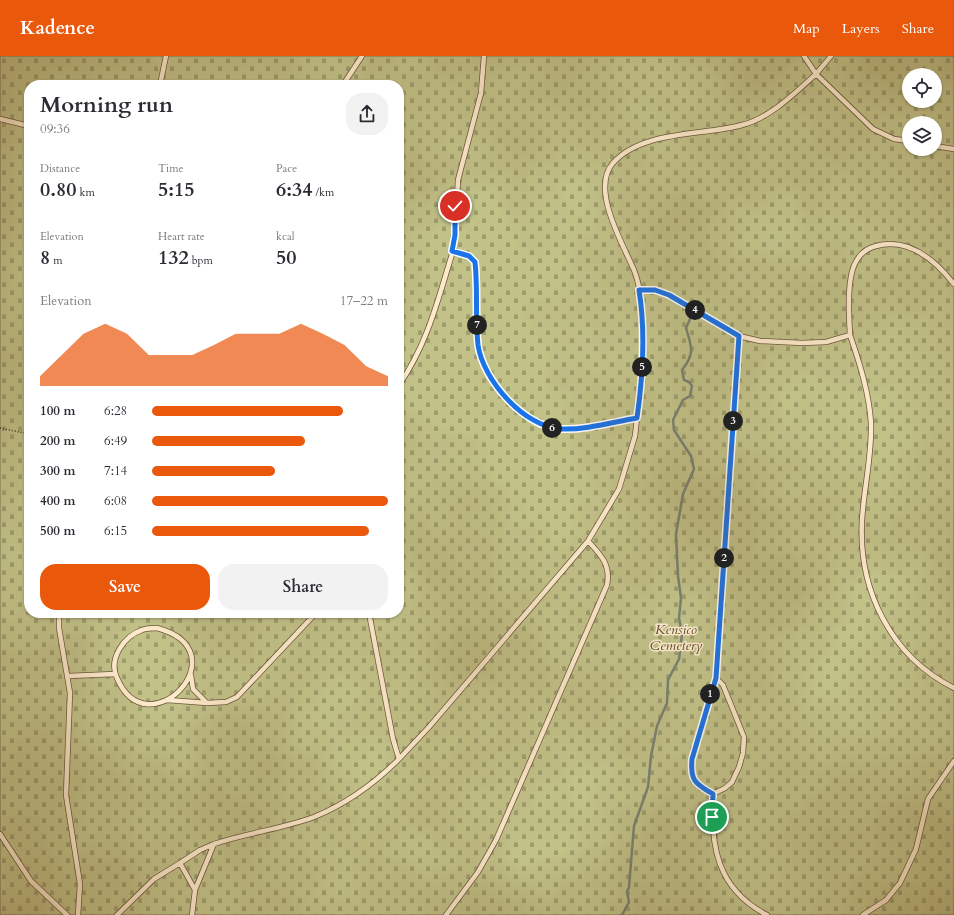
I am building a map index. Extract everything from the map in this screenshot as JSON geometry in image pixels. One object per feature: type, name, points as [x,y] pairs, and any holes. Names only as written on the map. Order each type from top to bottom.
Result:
[{"type":"lane","points":[[161,80],[166,56]]},
{"type":"lane","points":[[346,80],[362,56]]},
{"type":"lane","points":[[404,378],[424,343],[452,251],[455,235],[458,180],[481,93],[484,56]]},
{"type":"lane","points":[[804,56],[816,74],[873,129],[894,139],[902,140]]},
{"type":"lane","points":[[118,915],[154,879],[200,850],[238,836],[313,817],[333,808],[374,783],[429,727],[588,541],[619,489],[635,436],[641,390],[643,331],[639,290],[635,272],[611,217],[606,197],[605,184],[607,172],[613,162],[638,146],[654,140],[743,125],[758,119],[816,74],[831,56]]},
{"type":"lane","points":[[0,118],[24,125]]},
{"type":"lane","points":[[942,147],[954,149]]},
{"type":"lane","points":[[954,284],[937,265],[914,249],[891,244],[872,247],[863,252],[856,260],[852,273],[850,289],[850,335],[869,400],[871,449],[862,520],[865,570],[871,589],[889,632],[923,668],[954,688]]},
{"type":"lane","points":[[452,251],[469,256],[475,262],[477,329],[481,359],[490,377],[503,395],[514,405],[540,424],[560,429],[572,429],[637,418]]},
{"type":"lane","points":[[639,290],[655,290],[669,295],[739,336],[760,341],[802,343],[826,342],[850,335]]},
{"type":"lane","points":[[713,794],[696,785],[691,773],[692,759],[716,678],[739,336]]},
{"type":"lane","points":[[446,915],[469,885],[496,840],[607,585],[609,570],[606,562],[588,541]]},
{"type":"lane","points":[[59,618],[59,628],[70,693],[66,795],[80,884],[78,915]]},
{"type":"lane","points":[[207,704],[193,689],[191,675],[193,664],[189,651],[182,640],[170,632],[157,628],[143,629],[131,635],[120,647],[115,660],[115,674],[122,689],[132,699],[145,705],[167,700],[207,704],[226,702],[237,698],[311,618]]},
{"type":"lane","points":[[370,618],[393,739],[399,759]]},
{"type":"lane","points":[[68,676],[115,674]]},
{"type":"lane","points":[[167,700],[181,690],[191,675]]},
{"type":"lane","points":[[713,794],[725,788],[732,782],[739,767],[743,753],[744,737],[723,685],[716,678]]},
{"type":"lane","points":[[865,915],[886,900],[900,883],[916,850],[928,799],[954,761]]},
{"type":"lane","points":[[713,794],[712,835],[716,857],[724,876],[737,893],[754,908],[767,915]]},
{"type":"lane","points":[[0,834],[32,881],[67,915]]},
{"type":"lane","points":[[192,915],[195,890],[214,844]]},
{"type":"lane","points":[[180,863],[195,890]]},
{"type":"path","points":[[0,428],[24,433]]},
{"type":"green space","name":"Kensico Cemetery","points":[[0,56],[954,56],[954,915],[0,915]]},
{"type":"waterway","points":[[622,915],[629,902],[627,892],[629,887],[634,826],[648,787],[651,756],[657,726],[667,703],[668,680],[679,659],[682,634],[679,618],[681,598],[678,576],[676,534],[683,494],[694,469],[691,456],[674,430],[673,420],[683,400],[690,396],[692,386],[689,382],[684,380],[682,370],[691,355],[691,345],[686,328],[690,319]]},
{"type":"route","points":[[455,206],[455,235],[452,251],[469,256],[475,262],[477,280],[478,346],[481,359],[490,377],[503,395],[540,424],[560,429],[572,429],[637,418],[641,390],[643,331],[639,290],[655,290],[669,295],[739,336],[716,678],[710,694],[692,759],[691,773],[696,785],[713,794],[712,817]]}]
